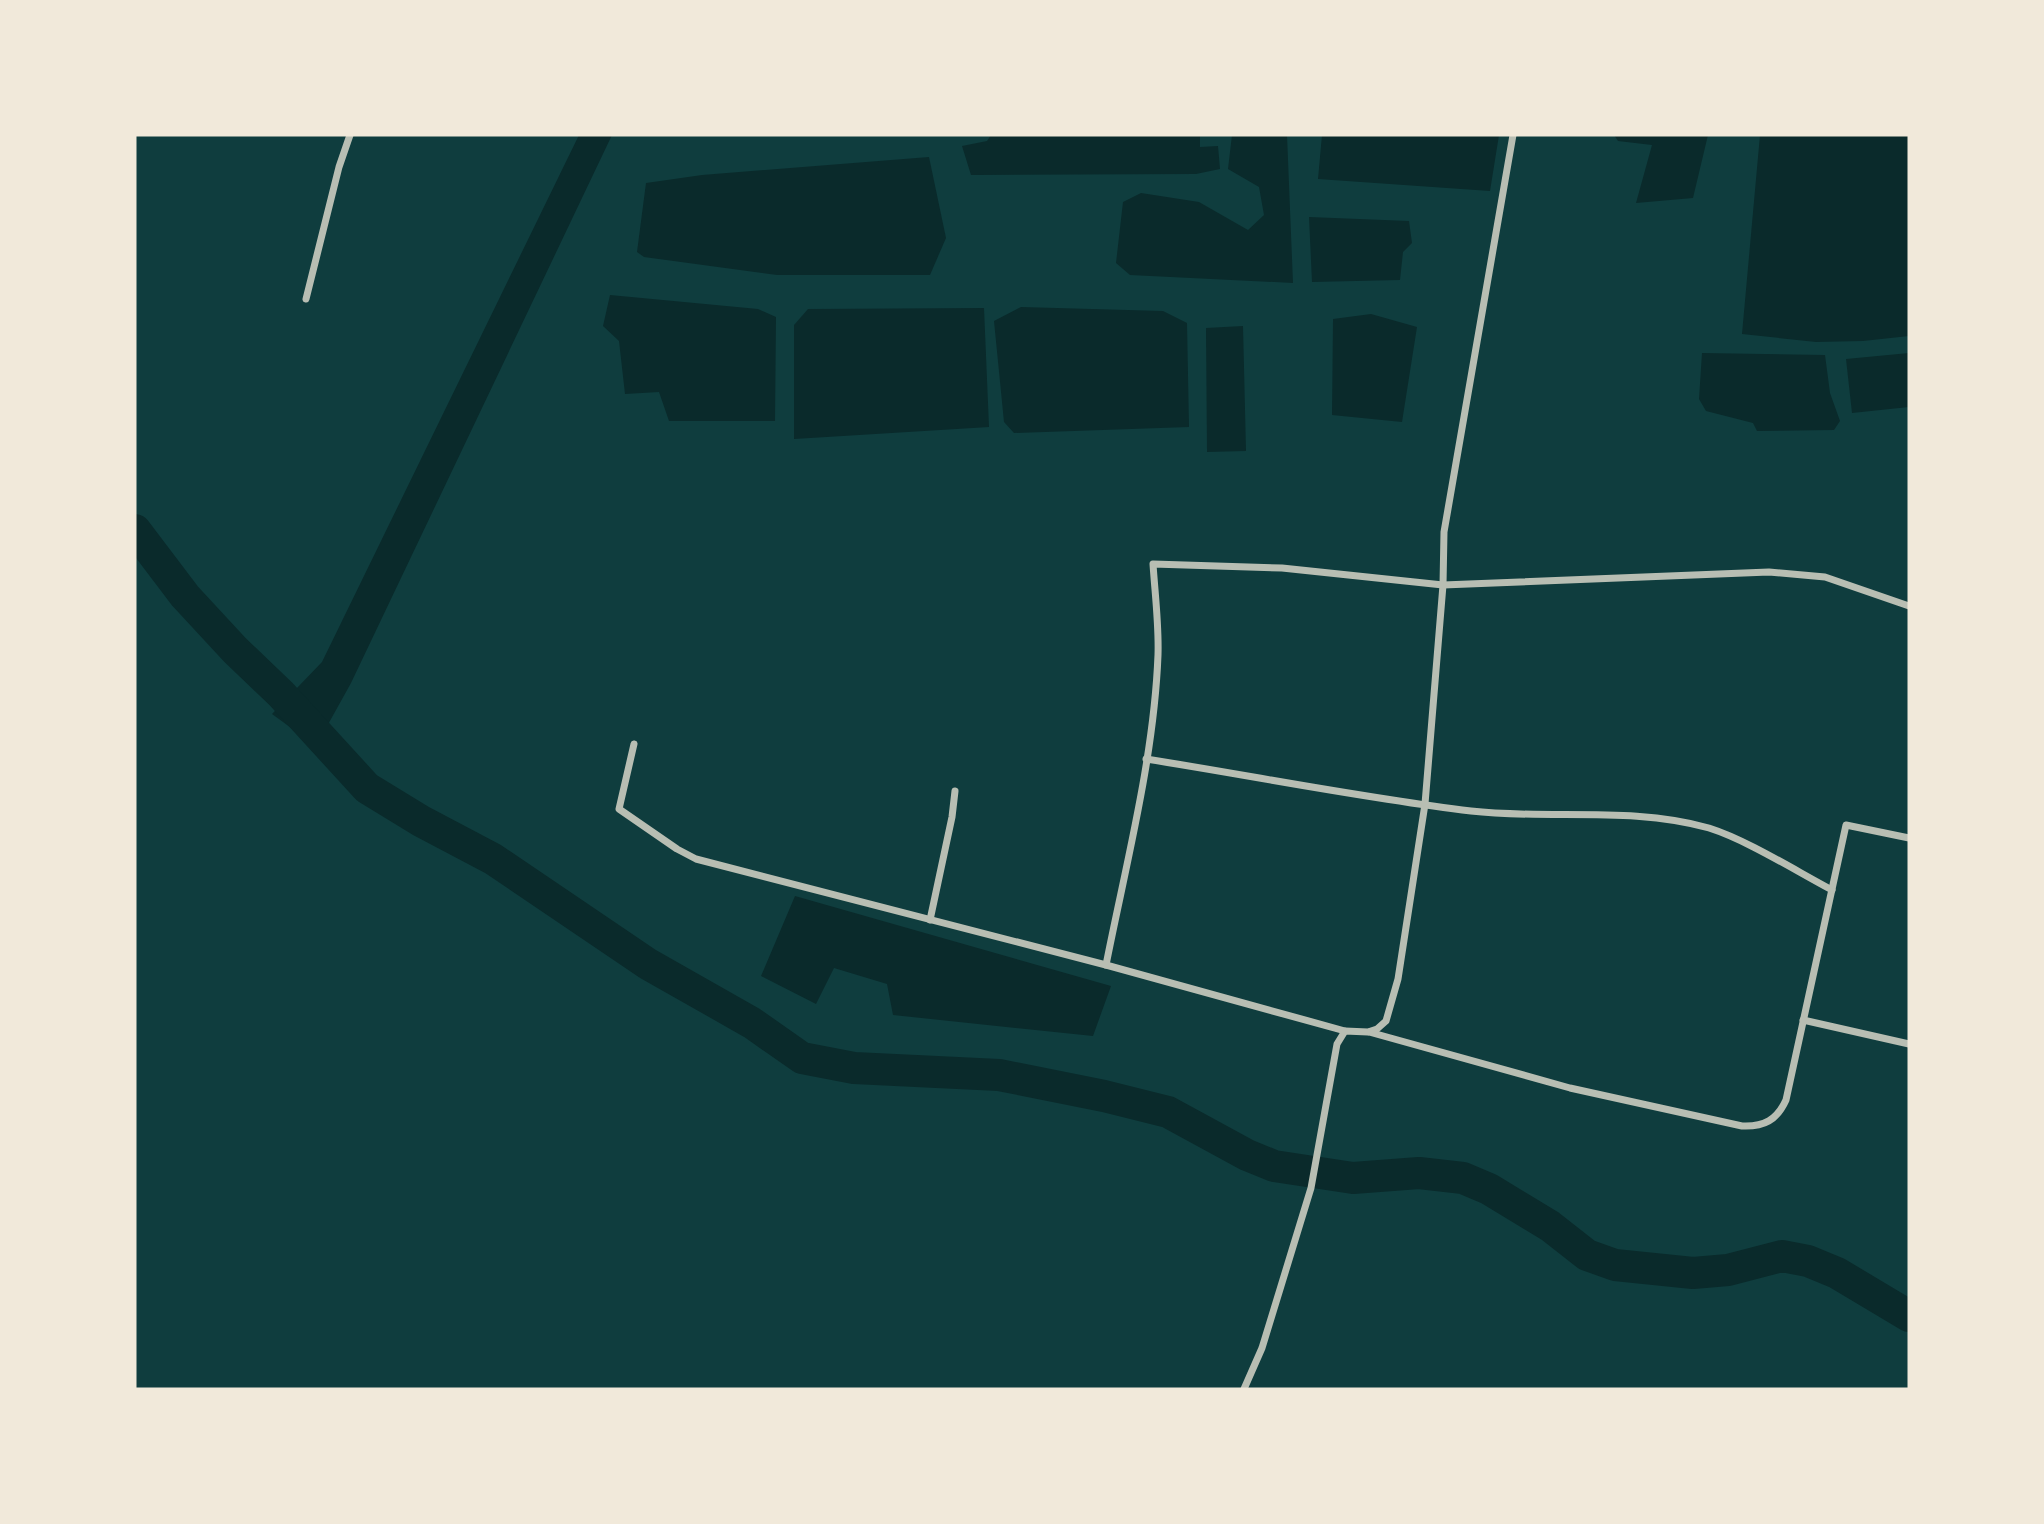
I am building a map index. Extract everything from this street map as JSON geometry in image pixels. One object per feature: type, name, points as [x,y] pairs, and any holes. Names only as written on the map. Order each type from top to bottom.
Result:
[{"type":"street","points":[[306,299],[349,135]]},
{"type":"street","points":[[1368,1032],[1377,1029],[1386,1021],[1393,999],[1425,804],[1443,585],[1444,532],[1513,135]]},
{"type":"street","points":[[1106,965],[1146,759],[1158,652],[1153,564],[1282,568],[1443,585],[1769,572],[1825,577],[1909,606]]},
{"type":"street","points":[[634,744],[619,809],[696,859],[1106,965],[1345,1031],[1368,1032],[1570,1088],[1742,1126],[1757,1127],[1770,1121],[1780,1112],[1786,1100],[1846,825],[1909,838]]},
{"type":"street","points":[[1146,759],[1491,813],[1630,816],[1709,828],[1832,890]]},
{"type":"street","points":[[930,920],[955,791]]},
{"type":"street","points":[[1803,1020],[1909,1044]]},
{"type":"street","points":[[1244,1389],[1262,1348],[1311,1188],[1337,1044],[1345,1031]]},
{"type":"water","points":[[579,135],[612,135],[351,683],[316,746],[272,714],[322,662]]},
{"type":"water","points":[[991,135],[1200,135],[1200,147],[1218,146],[1220,169],[1196,174],[971,175],[962,146],[987,141]]},
{"type":"water","points":[[1232,135],[1287,135],[1293,283],[1130,275],[1116,263],[1123,202],[1141,193],[1199,202],[1248,230],[1264,215],[1259,187],[1228,169]]},
{"type":"water","points":[[1322,135],[1499,135],[1490,191],[1318,179]]},
{"type":"water","points":[[1614,135],[1708,135],[1693,198],[1636,203],[1652,145],[1618,141]]},
{"type":"water","points":[[1760,135],[1909,135],[1909,336],[1816,342],[1742,334]]},
{"type":"water","points":[[929,157],[946,238],[930,275],[777,275],[644,257],[637,252],[646,183],[702,175]]},
{"type":"water","points":[[1309,217],[1409,221],[1412,243],[1403,252],[1400,280],[1312,282]]},
{"type":"water","points":[[610,295],[758,309],[776,317],[775,421],[669,421],[659,392],[625,394],[619,341],[603,326]]},
{"type":"water","points":[[1021,307],[1163,311],[1187,323],[1189,427],[1014,433],[1004,422],[994,321]]},
{"type":"water","points":[[984,308],[989,427],[794,439],[794,325],[808,309]]},
{"type":"water","points":[[1371,314],[1417,327],[1402,422],[1332,415],[1333,319]]},
{"type":"water","points":[[1243,326],[1246,451],[1207,452],[1206,328]]},
{"type":"water","points":[[1702,353],[1825,355],[1830,393],[1840,421],[1834,430],[1757,431],[1753,423],[1706,411],[1699,399]]},
{"type":"water","points":[[1909,353],[1909,407],[1852,413],[1846,359]]},
{"type":"water","points":[[795,896],[1111,986],[1093,1036],[893,1015],[887,984],[834,968],[816,1004],[761,976]]},
{"type":"waterway","points":[[135,530],[185,596],[281,694],[367,788],[421,821],[493,859],[648,964],[752,1023],[802,1058],[854,1068],[999,1075],[1104,1096],[1168,1112],[1247,1155],[1274,1166],[1353,1178],[1419,1173],[1463,1178],[1489,1189],[1550,1226],[1587,1255],[1615,1265],[1693,1273],[1728,1270],[1782,1256],[1808,1261],[1837,1273],[1909,1316]]}]
